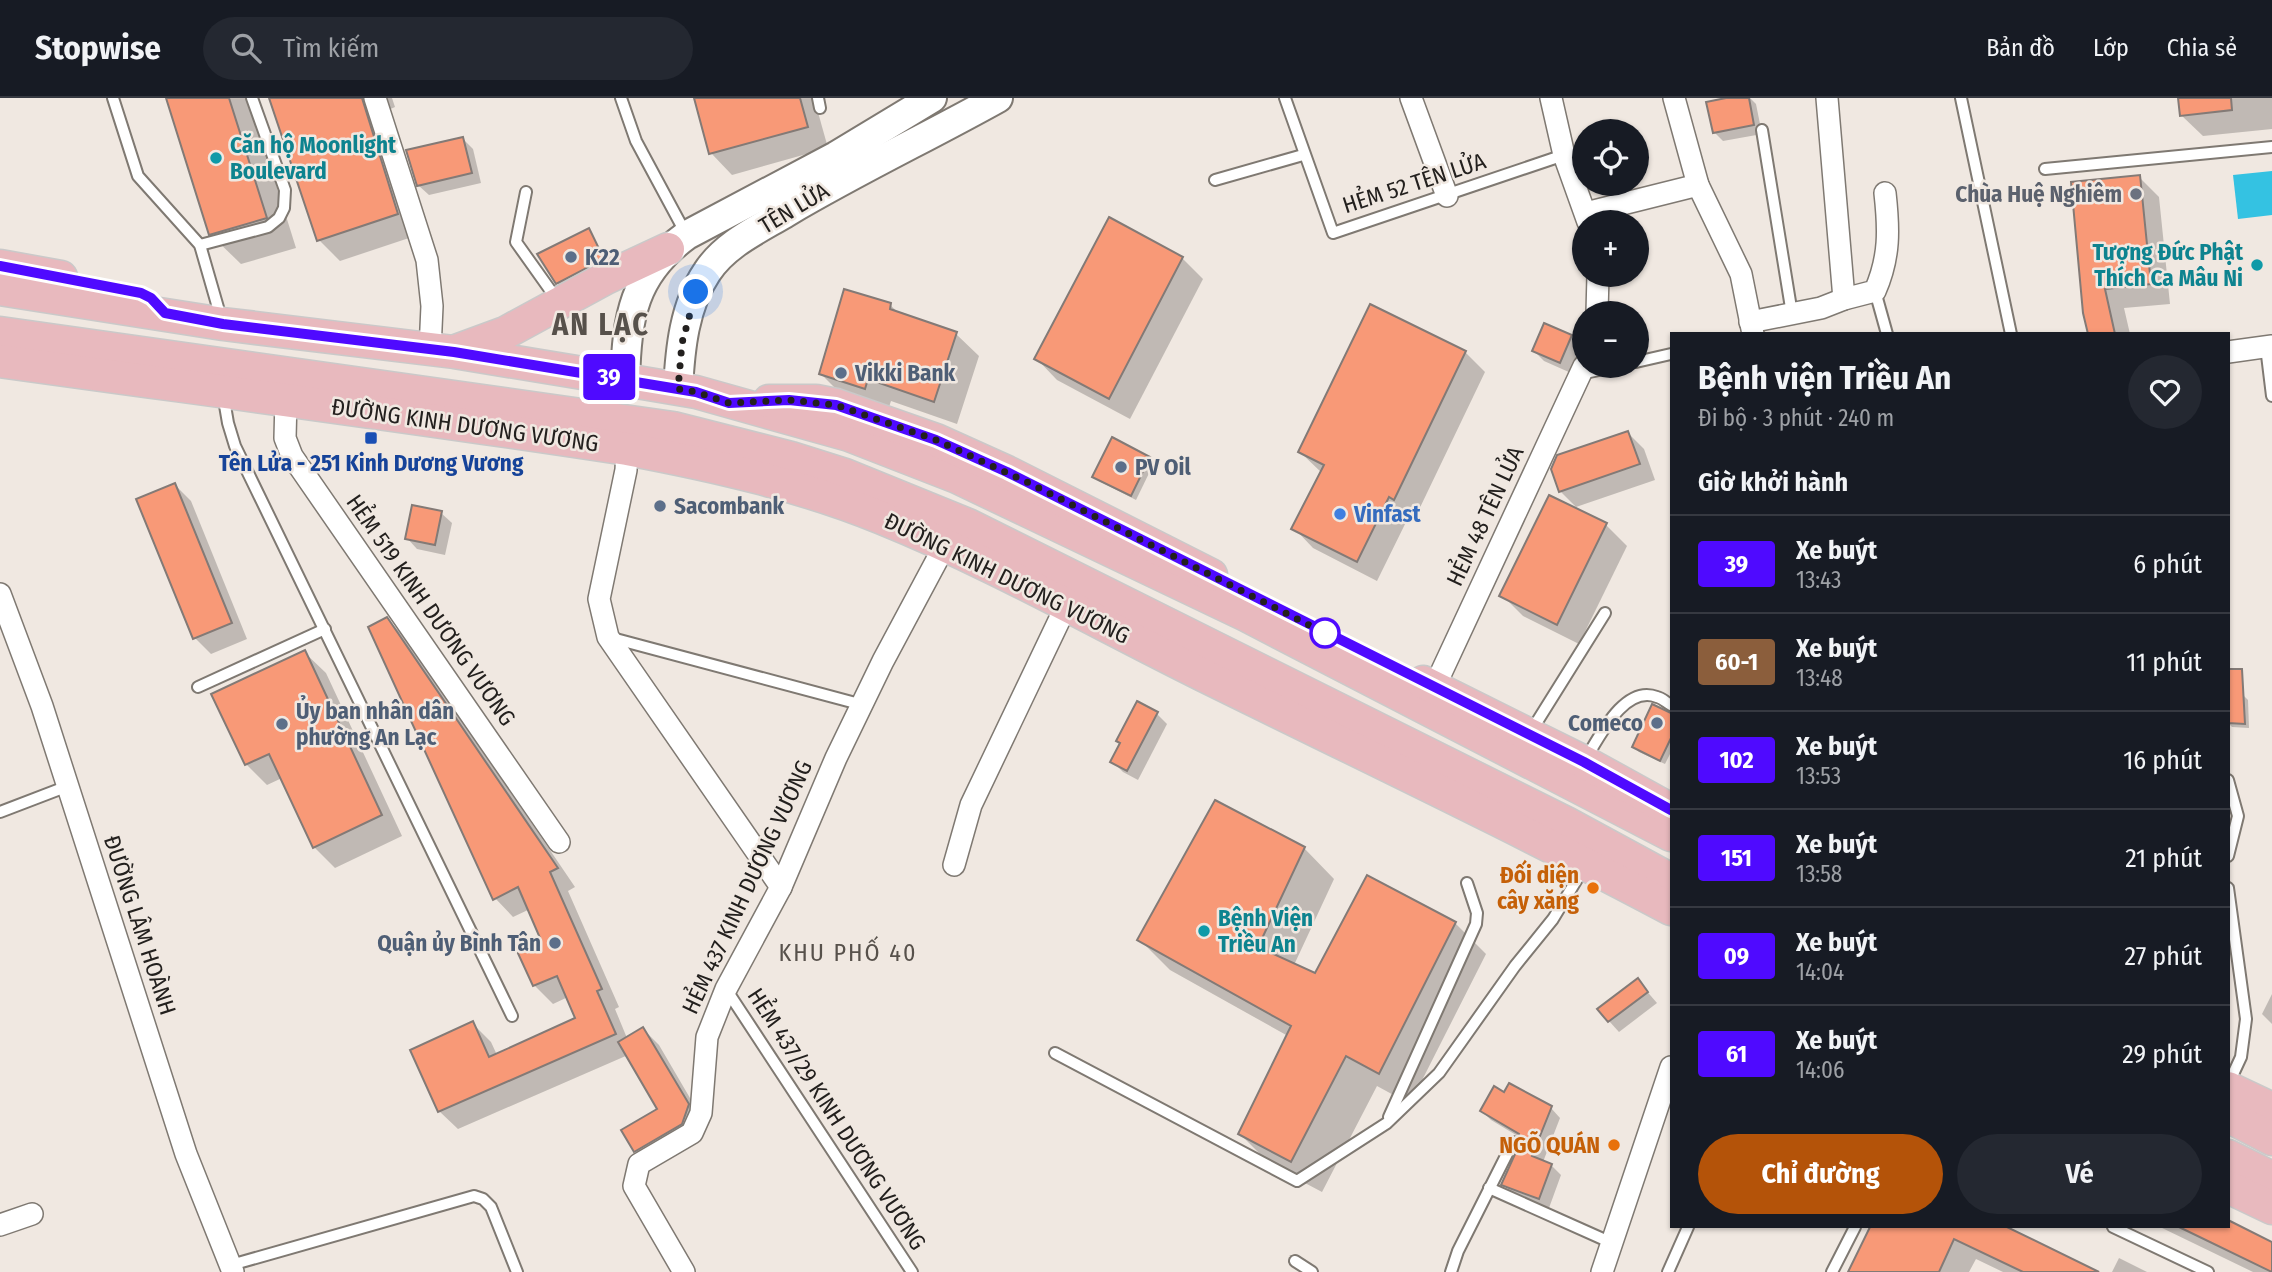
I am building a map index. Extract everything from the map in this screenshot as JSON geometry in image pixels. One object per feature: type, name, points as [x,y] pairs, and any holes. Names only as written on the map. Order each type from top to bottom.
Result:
[{"type":"main road","name":"TÊN LỬA","points":[[625,380],[627,335],[638,290],[654,264],[678,242],[836,156],[932,98]]},
{"type":"main road","name":"TÊN LỬA","points":[[678,389],[679,359],[689,313],[696,292],[718,256],[838,182],[998,98]]},
{"type":"main road","points":[[442,351],[505,333],[678,242]]},
{"type":"main road","points":[[0,266],[141,293],[151,298],[165,313]]},
{"type":"main road","points":[[0,289],[223,324],[442,351],[696,392],[849,435],[957,477],[1307,634],[1430,698],[1670,834]]},
{"type":"main road","points":[[223,324],[223,378]]},
{"type":"main road","points":[[288,386],[294,332]]},
{"type":"main road","name":"ĐƯỜNG KINH DƯƠNG VƯƠNG","points":[[0,333],[223,378]]},
{"type":"main road","name":"ĐƯỜNG KINH DƯƠNG VƯƠNG","points":[[0,361],[223,378],[288,386],[627,434],[834,472],[968,525],[1670,908]]},
{"type":"main road","points":[[625,380],[627,434]]},
{"type":"main road","points":[[671,442],[678,389]]},
{"type":"main road","name":"ĐƯỜNG KINH DƯƠNG VƯƠNG","points":[[671,442],[879,517],[946,545],[1067,604],[1566,823],[1670,879]]},
{"type":"main road","points":[[1275,694],[1307,634]]},
{"type":"main road","points":[[1430,698],[1528,735],[1670,809]]},
{"type":"main road","points":[[2230,1088],[2272,1109]]},
{"type":"main road","points":[[2230,1117],[2272,1139]]},
{"type":"main road","points":[[2230,1157],[2272,1178]]},
{"type":"main road","points":[[2230,1188],[2272,1208]]},
{"type":"street","points":[[375,98],[427,260],[432,306],[442,351]]},
{"type":"street","points":[[1410,98],[1447,196]]},
{"type":"street","points":[[1551,98],[1564,155],[1584,210]]},
{"type":"street","points":[[1674,98],[1698,185],[1741,274],[1751,328],[1875,291],[1884,272],[1890,232],[1885,193]]},
{"type":"street","points":[[1827,98],[1844,299]]},
{"type":"street","points":[[1614,210],[1698,185]]},
{"type":"street","points":[[2230,352],[2269,347]]},
{"type":"street","name":"HẺM 48 TÊN LỬA","points":[[1430,698],[1578,378]]},
{"type":"street","name":"HẺM 519 KINH DƯƠNG VƯƠNG","points":[[288,386],[285,438],[292,456],[559,842]]},
{"type":"street","points":[[627,434],[626,470],[599,599],[608,637],[781,887]]},
{"type":"street","name":"HẺM 437 KINH DƯƠNG VƯƠNG","points":[[684,1272],[634,1186],[639,1164],[692,1133],[701,1113],[707,1037],[726,989],[781,887],[836,758],[946,545]]},
{"type":"street","name":"ĐƯỜNG LÂM HOÀNH","points":[[0,594],[42,706],[186,1154],[232,1269]]},
{"type":"street","points":[[954,864],[971,805],[1067,604]]},
{"type":"street","points":[[1602,1272],[1670,1070]]},
{"type":"street","points":[[0,1225],[32,1214]]},
{"type":"lane","points":[[113,98],[138,176],[200,245],[223,324]]},
{"type":"lane","points":[[200,245],[268,227],[279,218],[284,208],[285,190],[252,98]]},
{"type":"lane","points":[[621,98],[678,242]]},
{"type":"lane","name":"HẺM 52 TÊN LỬA","points":[[1285,98],[1303,155],[1333,233],[1564,155]]},
{"type":"lane","points":[[1961,98],[2011,332]]},
{"type":"lane","points":[[1762,130],[1792,314]]},
{"type":"lane","points":[[2045,169],[2272,147]]},
{"type":"lane","points":[[1215,180],[1303,155]]},
{"type":"lane","points":[[526,192],[516,242],[561,305]]},
{"type":"lane","points":[[1875,291],[1886,332]]},
{"type":"lane","points":[[2269,347],[2272,396]]},
{"type":"lane","points":[[1649,359],[1670,354]]},
{"type":"lane","points":[[223,378],[228,423],[235,446],[512,1016]]},
{"type":"lane","points":[[1528,735],[1605,613]]},
{"type":"lane","points":[[198,687],[325,629]]},
{"type":"lane","points":[[608,637],[863,705]]},
{"type":"lane","points":[[1584,762],[1615,713],[1631,698],[1655,695],[1670,704]]},
{"type":"lane","points":[[0,812],[68,786]]},
{"type":"lane","points":[[2230,787],[2238,816],[2230,848]]},
{"type":"lane","points":[[1055,1053],[1297,1181],[1387,1123],[1439,1073],[1515,966],[1553,919],[1586,864]]},
{"type":"lane","points":[[1387,1123],[1476,924],[1477,914],[1467,883]]},
{"type":"lane","points":[[2230,903],[2246,1019],[2241,1057],[2230,1082]]},
{"type":"lane","name":"HẺM 437/29 KINH DƯƠNG VƯƠNG","points":[[726,989],[912,1272]]},
{"type":"lane","points":[[1451,1272],[1458,1251],[1513,1142]]},
{"type":"lane","points":[[1489,1188],[1612,1243]]},
{"type":"lane","points":[[232,1269],[474,1196],[483,1199],[491,1207],[517,1272]]},
{"type":"lane","points":[[1668,1272],[1688,1228]]},
{"type":"lane","points":[[1832,1272],[1854,1228]]},
{"type":"lane","points":[[2115,1228],[2208,1272]]},
{"type":"lane","points":[[1295,1261],[1312,1272]]},
{"type":"water","points":[[2272,171],[2272,215],[2238,219],[2233,175]]},
{"type":"building","name":"Căn hộ Moonlight Boulevard","points":[[166,98],[229,98],[267,218],[209,235]]},
{"type":"building","points":[[269,98],[362,98],[398,214],[317,241]]},
{"type":"building","points":[[694,98],[800,98],[808,127],[709,154]]},
{"type":"building","points":[[1726,98],[1749,98],[1754,125],[1713,133],[1706,102]]},
{"type":"building","points":[[2178,98],[2231,98],[2232,110],[2180,116]]},
{"type":"building","points":[[463,137],[472,173],[417,186],[406,150]]},
{"type":"building","points":[[2140,175],[2151,284],[2105,289],[2115,332],[2088,332],[2083,313],[2071,182]]},
{"type":"building","points":[[1109,217],[1183,257],[1109,399],[1034,359]]},
{"type":"building","name":"K22","points":[[589,228],[604,259],[556,284],[537,254]]},
{"type":"building","points":[[844,289],[891,303],[890,309],[957,332],[934,402],[868,379],[865,389],[819,374]]},
{"type":"building","points":[[1370,304],[1466,351],[1394,500],[1389,497],[1357,562],[1291,529],[1324,465],[1298,452]]},
{"type":"building","points":[[1544,323],[1572,335],[1560,363],[1532,351]]},
{"type":"building","points":[[1628,431],[1640,464],[1559,492],[1551,469],[1557,455]]},
{"type":"building","name":"PV Oil","points":[[1112,437],[1150,457],[1131,496],[1092,477]]},
{"type":"building","points":[[175,483],[232,623],[193,639],[136,499]]},
{"type":"building","points":[[1549,495],[1607,523],[1557,625],[1499,596]]},
{"type":"building","points":[[412,505],[442,511],[435,545],[405,539]]},
{"type":"building","points":[[387,617],[558,868],[550,872],[602,989],[597,991],[616,1034],[438,1112],[410,1050],[473,1021],[489,1057],[575,1018],[557,976],[533,986],[516,949],[540,938],[518,887],[493,900],[368,627]]},
{"type":"building","name":"Ủy ban nhân dân phường An Lạc","points":[[305,650],[382,815],[313,848],[269,754],[245,765],[211,694]]},
{"type":"building","points":[[2230,669],[2242,669],[2245,724],[2230,723]]},
{"type":"building","points":[[1137,701],[1158,712],[1127,771],[1110,762],[1120,743],[1116,741]]},
{"type":"building","name":"Comeco","points":[[1652,704],[1670,713],[1670,740],[1660,761],[1632,747]]},
{"type":"building","name":"Bệnh Viện Triều An","points":[[1215,800],[1305,847],[1258,947],[1315,973],[1367,875],[1456,922],[1379,1074],[1346,1056],[1291,1162],[1238,1134],[1291,1026],[1137,940]]},
{"type":"building","points":[[1638,978],[1648,992],[1608,1022],[1597,1009]]},
{"type":"building","points":[[643,1027],[689,1104],[682,1124],[634,1152],[621,1130],[657,1109],[618,1042]]},
{"type":"building","points":[[1509,1083],[1552,1106],[1532,1156],[1552,1164],[1539,1199],[1501,1185],[1521,1141],[1519,1134],[1480,1111],[1494,1086],[1504,1092]]},
{"type":"building","points":[[2230,1221],[2272,1242],[2272,1272],[2181,1228],[2230,1228]]},
{"type":"building","points":[[1870,1228],[2009,1228],[2099,1272],[2023,1272],[1954,1239],[1939,1272],[1848,1272]]},
{"type":"bus line","name":"39","points":[[0,266],[141,293],[151,298],[165,313],[223,324],[454,352],[696,392],[729,403],[789,400],[836,405],[936,440],[1007,472],[1584,762],[1670,809]]},
{"type":"place","name":"Căn hộ Moonlight Boulevard","points":[[216,158]]},
{"type":"place","name":"Chùa Huệ Nghiêm","points":[[2136,194]]},
{"type":"place","name":"K22","points":[[571,257]]},
{"type":"place","name":"Tượng Đức Phật Thích Ca Mâu Ni","points":[[2257,265]]},
{"type":"place","name":"Vikki Bank","points":[[841,373]]},
{"type":"place","name":"Tên Lửa - 251 Kinh Dương Vương","points":[[371,438]]},
{"type":"place","name":"PV Oil","points":[[1121,467]]},
{"type":"place","name":"Sacombank","points":[[660,506]]},
{"type":"place","name":"Vinfast","points":[[1340,514]]},
{"type":"place","name":"Comeco","points":[[1657,723]]},
{"type":"place","name":"Ủy ban nhân dân phường An Lạc","points":[[282,724]]},
{"type":"place","name":"Đối diện cây xăng","points":[[1593,888]]},
{"type":"place","name":"Bệnh Viện Triều An","points":[[1204,931]]},
{"type":"place","name":"Quận ủy Bình Tân","points":[[555,943]]},
{"type":"place","name":"NGÕ QUÁN","points":[[1614,1145]]},
{"type":"district","name":"AN LẠC","points":[[601,325]]},
{"type":"district","name":"KHU PHỐ 40","points":[[848,953]]},
{"type":"route","points":[[696,292],[679,359],[678,389],[729,403],[816,401],[836,405],[936,440],[1117,526],[1329,635],[1325,633]]}]
